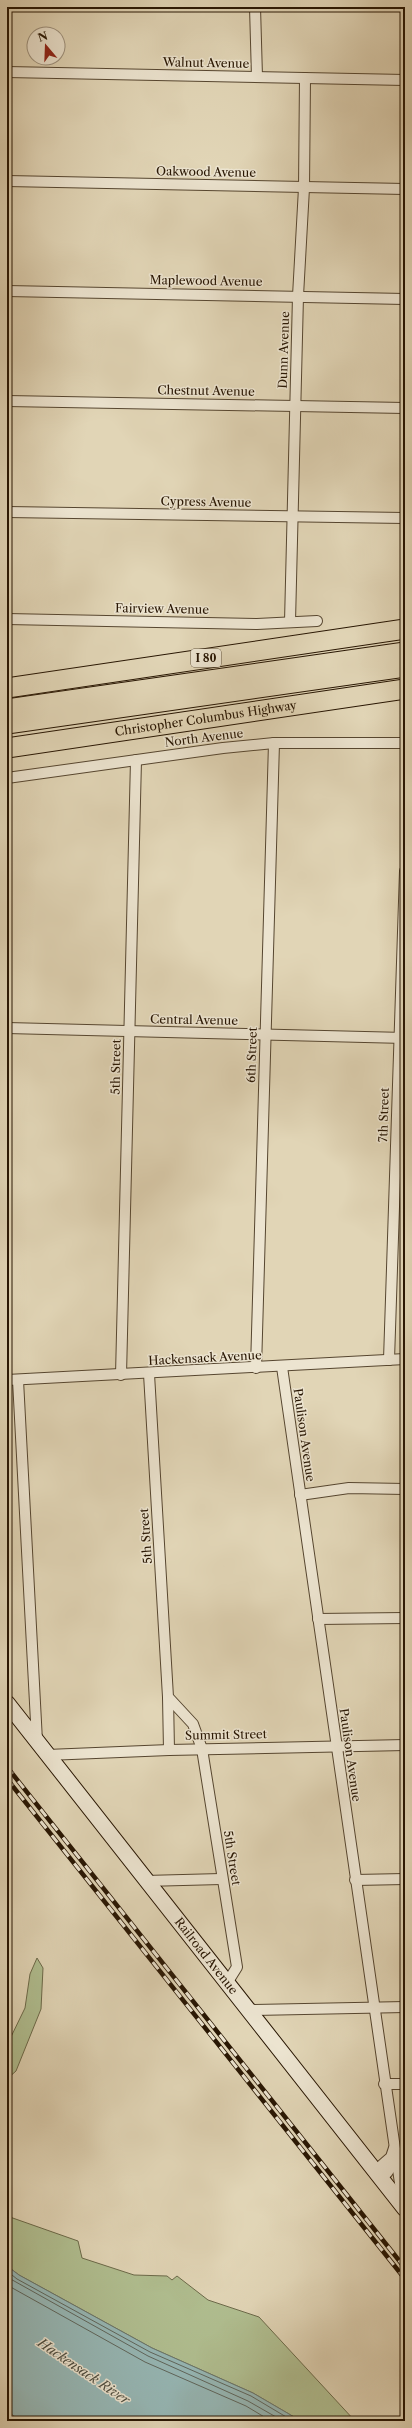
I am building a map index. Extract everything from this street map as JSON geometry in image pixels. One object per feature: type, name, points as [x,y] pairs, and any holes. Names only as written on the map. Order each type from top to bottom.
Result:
[{"type":"highway","name":"I 80","points":[[7,688],[405,629]]},
{"type":"highway","name":"I 80","points":[[7,710],[405,652]]},
{"type":"highway","name":"Christopher Columbus Highway","points":[[7,724],[405,667]]},
{"type":"highway","name":"Christopher Columbus Highway","points":[[7,748],[405,689]]},
{"type":"main road","name":"Railroad Avenue","points":[[7,1703],[145,1881],[249,2010],[404,2208]]},
{"type":"street","points":[[255,7],[257,77]]},
{"type":"street","name":"Walnut Avenue","points":[[7,72],[405,80]]},
{"type":"street","name":"Dunn Avenue","points":[[290,622],[298,296],[304,188],[305,78]]},
{"type":"street","name":"Oakwood Avenue","points":[[7,181],[405,189]]},
{"type":"street","name":"Maplewood Avenue","points":[[7,291],[405,299]]},
{"type":"street","name":"Chestnut Avenue","points":[[7,401],[405,408]]},
{"type":"street","name":"Cypress Avenue","points":[[7,512],[405,518]]},
{"type":"street","name":"Fairview Avenue","points":[[7,619],[257,624],[317,621]]},
{"type":"street","name":"North Avenue","points":[[7,778],[274,743],[405,743]]},
{"type":"street","name":"6th Street","points":[[256,1368],[274,743]]},
{"type":"street","name":"5th Street","points":[[121,1375],[136,760]]},
{"type":"street","name":"7th Street","points":[[389,1360],[402,1038],[405,871]]},
{"type":"street","name":"Central Avenue","points":[[7,1028],[402,1038]]},
{"type":"street","name":"Hackensack Avenue","points":[[7,1380],[282,1367],[405,1359]]},
{"type":"street","name":"Paulison Avenue","points":[[282,1367],[384,2084],[404,2208]]},
{"type":"street","name":"5th Street","points":[[149,1374],[170,1750]]},
{"type":"street","points":[[18,1380],[37,1741]]},
{"type":"street","points":[[300,1495],[349,1488],[405,1489]]},
{"type":"street","points":[[318,1619],[405,1618]]},
{"type":"street","name":"5th Street","points":[[168,1697],[193,1724],[202,1749],[221,1879],[237,1967],[227,1983]]},
{"type":"street","name":"Summit Street","points":[[48,1755],[202,1749],[405,1745]]},
{"type":"street","points":[[145,1881],[221,1879]]},
{"type":"street","points":[[355,1880],[405,1879]]},
{"type":"street","points":[[249,2010],[405,2007]]},
{"type":"street","points":[[384,2084],[405,2084]]},
{"type":"street","points":[[377,2174],[391,2157],[394,2148]]},
{"type":"street","points":[[377,2174],[387,2173],[396,2160]]},
{"type":"green space","points":[[37,1958],[43,1968],[41,2009],[16,2071],[7,2079],[7,2045],[25,2008],[30,1974]]},
{"type":"green space","points":[[7,2216],[78,2241],[82,2258],[134,2275],[167,2276],[172,2280],[177,2276],[208,2300],[259,2317],[355,2421],[301,2421],[253,2393],[152,2348],[19,2275],[7,2266]]},
{"type":"water","name":"Hackensack River","points":[[7,2266],[19,2275],[152,2348],[253,2393],[301,2421],[21,2421],[7,2411]]},
{"type":"railway","points":[[7,1767],[405,2268]]},
{"type":"railway","points":[[7,1779],[405,2279]]}]
